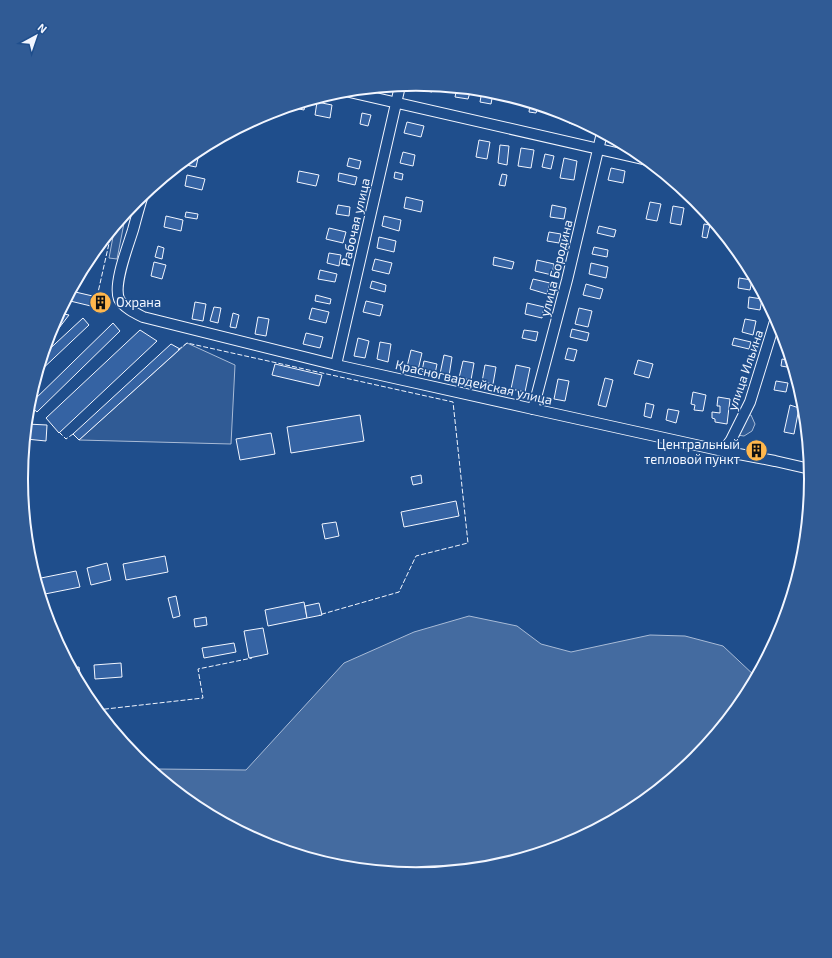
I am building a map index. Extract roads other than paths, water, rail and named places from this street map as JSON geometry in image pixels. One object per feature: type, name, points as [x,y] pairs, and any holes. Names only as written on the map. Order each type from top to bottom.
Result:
[{"type":"street","name":"Рабочая улица","points":[[336,365],[399,92]]},
{"type":"street","points":[[361,95],[633,156]]},
{"type":"street","name":"улица Бородина","points":[[533,409],[567,280],[601,138]]},
{"type":"street","name":"Красногвардейская улица","points":[[139,208],[119,276],[118,287],[120,299],[134,313],[143,317],[336,365],[804,468]]},
{"type":"street","name":"улица Ильина","points":[[723,451],[732,440],[750,402],[773,328]]},
{"type":"place","name":"Охрана","points":[[100,302]]},
{"type":"place","name":"Центральный тепловой пункт","points":[[756,451]]}]
